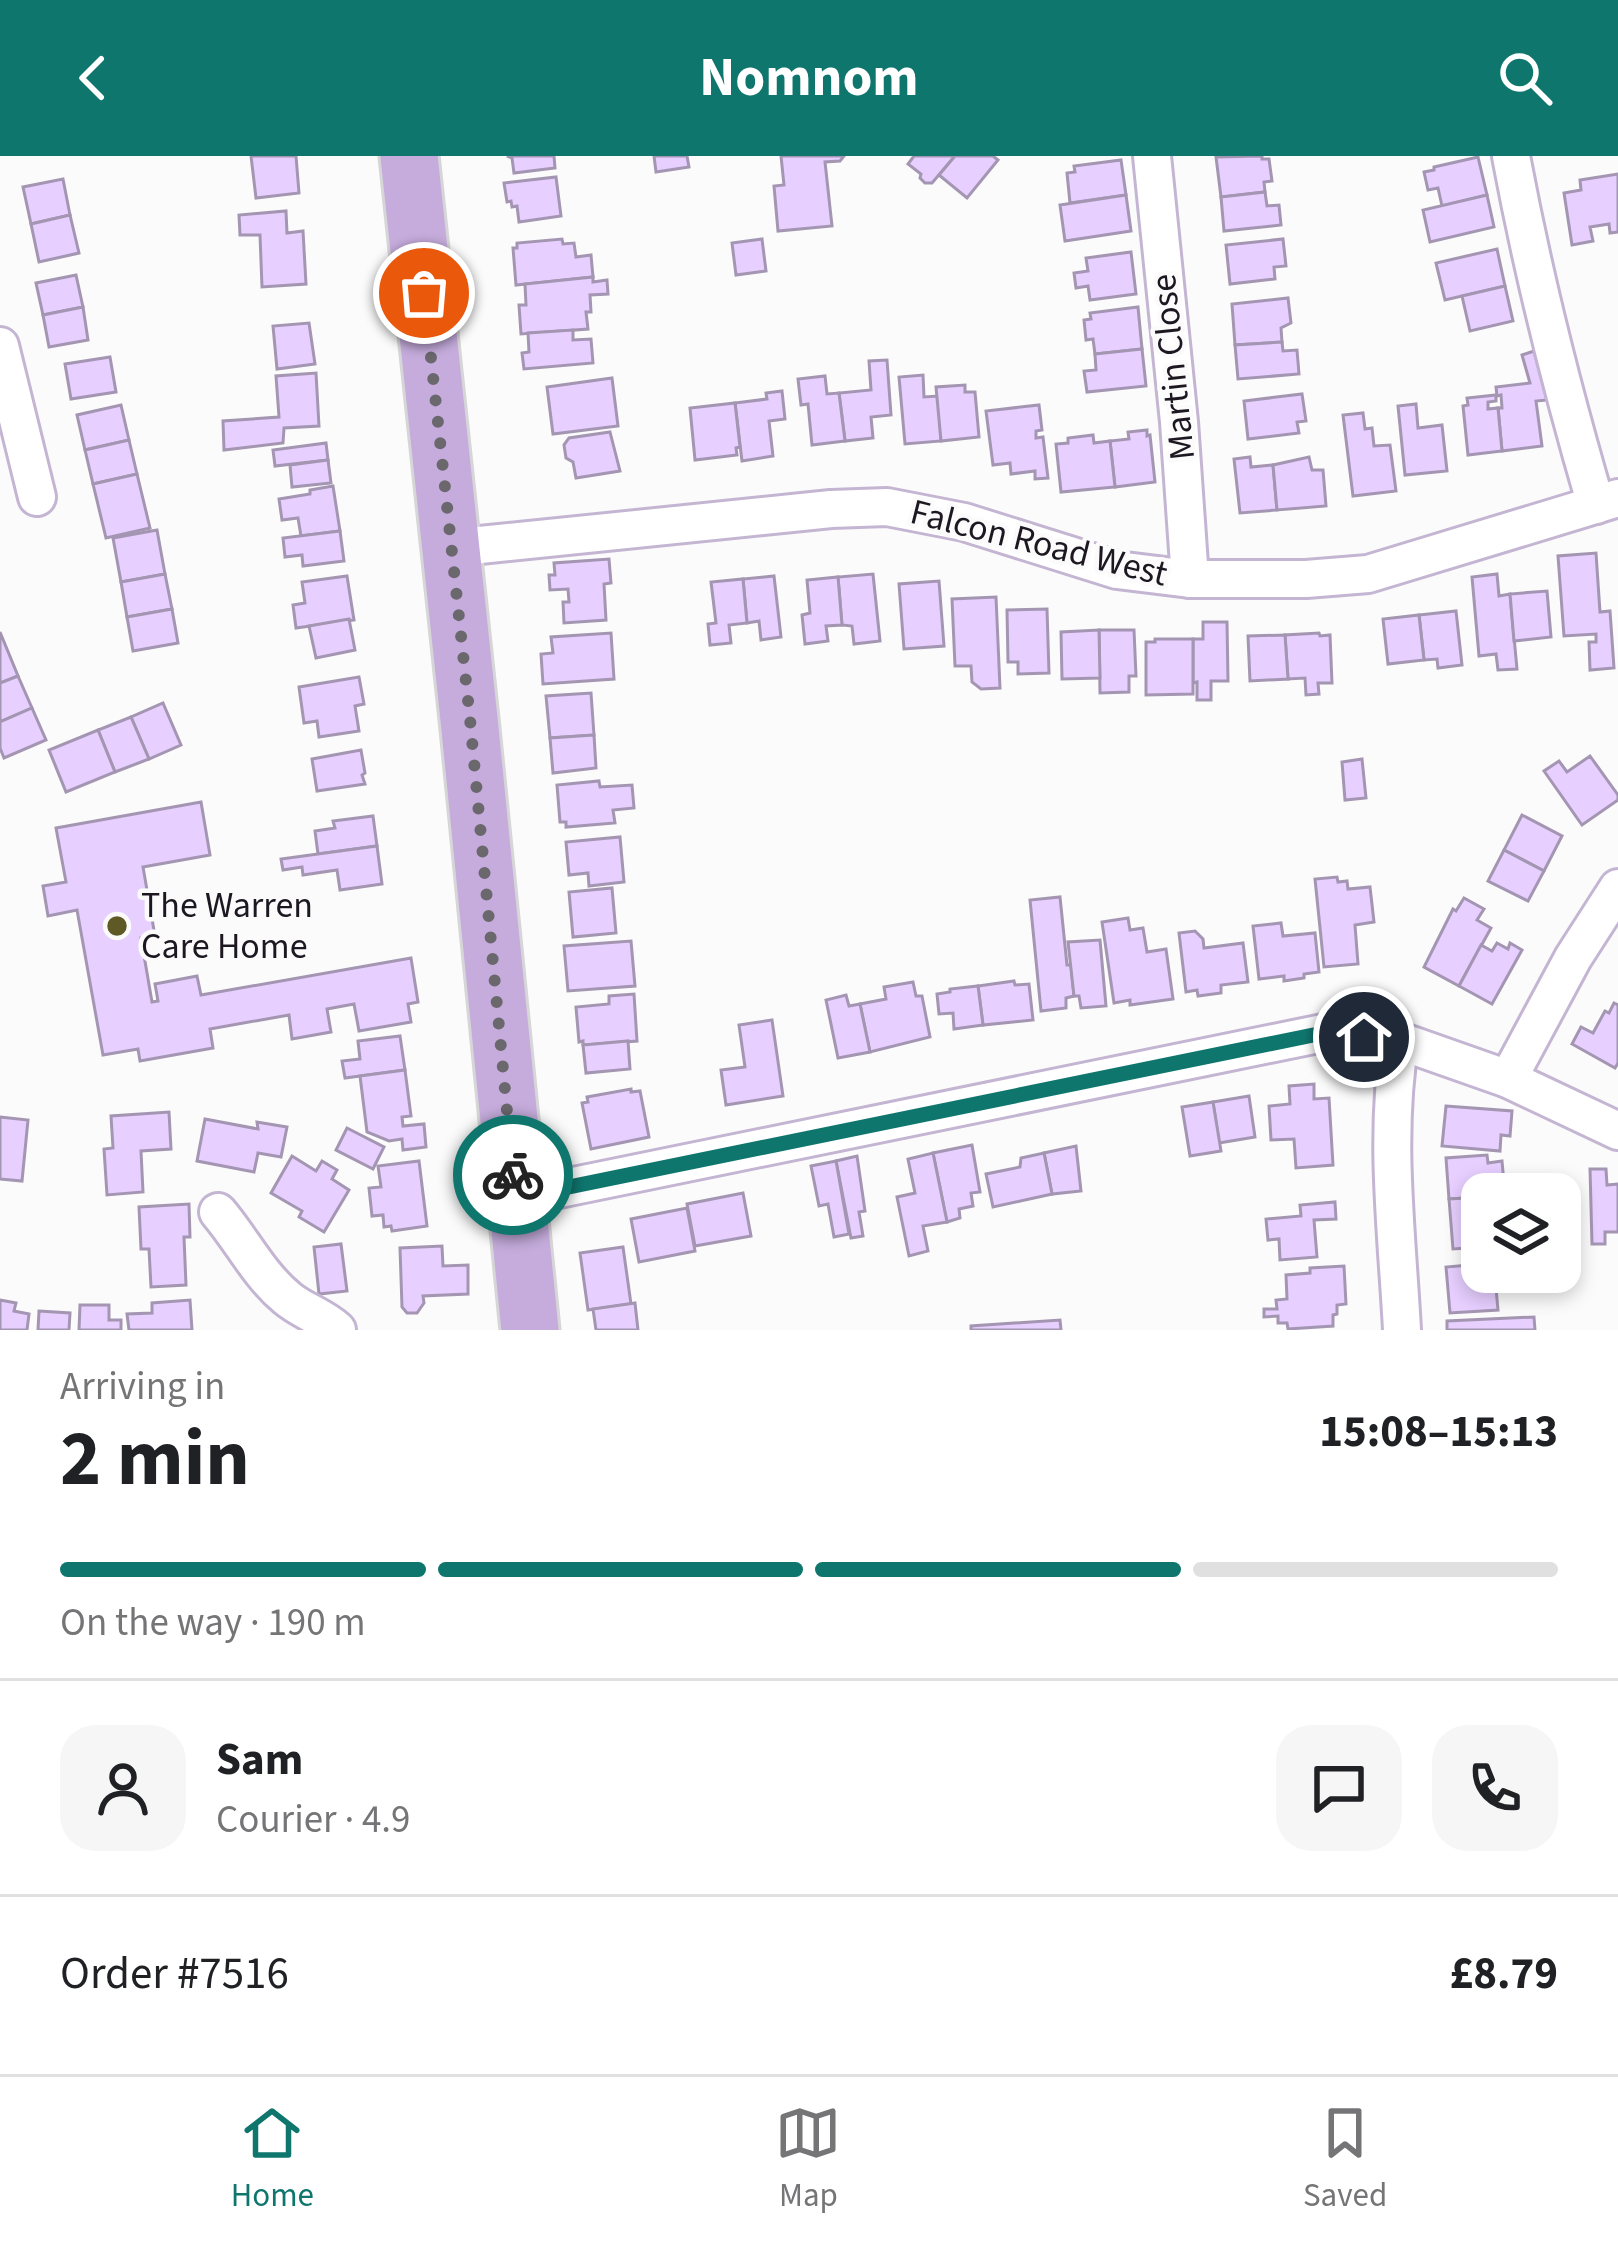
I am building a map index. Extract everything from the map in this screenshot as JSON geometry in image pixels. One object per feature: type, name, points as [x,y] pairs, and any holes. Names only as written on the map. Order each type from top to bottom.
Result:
[{"type":"main road","points":[[410,156],[530,1330]]},
{"type":"street","name":"Martin Close","points":[[1152,156],[1190,579]]},
{"type":"street","points":[[1511,156],[1558,373],[1607,502]]},
{"type":"street","points":[[0,346],[37,497]]},
{"type":"street","name":"Falcon Road West","points":[[451,548],[887,507],[964,522],[1118,570],[1190,579],[1306,579],[1368,574],[1607,502]]},
{"type":"street","points":[[1508,1078],[1573,958],[1618,889]]},
{"type":"street","points":[[515,1198],[1328,1032],[1400,1041],[1508,1078],[1618,1131]]},
{"type":"street","points":[[1400,1041],[1391,1143],[1402,1330]]},
{"type":"street","points":[[218,1212],[257,1267],[288,1299],[337,1330]]},
{"type":"building","points":[[251,156],[296,156],[299,193],[256,198]]},
{"type":"building","points":[[507,156],[554,156],[555,168],[514,173],[512,158]]},
{"type":"building","points":[[654,156],[687,156],[689,167],[656,172]]},
{"type":"building","points":[[781,156],[844,156],[825,162],[832,226],[778,231],[774,186],[784,185]]},
{"type":"building","points":[[914,156],[955,156],[932,183],[925,183],[908,164]]},
{"type":"building","points":[[955,156],[998,160],[967,198],[939,175]]},
{"type":"building","points":[[1216,157],[1269,159],[1272,181],[1264,182],[1265,192],[1221,197]]},
{"type":"building","points":[[1478,157],[1487,195],[1442,206],[1438,188],[1428,190],[1424,172]]},
{"type":"building","points":[[1121,160],[1126,195],[1070,203],[1067,173],[1075,172],[1074,166]]},
{"type":"building","points":[[1618,174],[1618,232],[1610,233],[1609,224],[1590,227],[1593,241],[1572,245],[1564,193],[1581,190],[1580,180]]},
{"type":"building","points":[[556,177],[561,216],[519,222],[517,206],[507,202],[504,183]]},
{"type":"building","points":[[63,179],[70,215],[31,224],[23,187]]},
{"type":"building","points":[[1265,192],[1267,206],[1279,205],[1281,225],[1224,231],[1221,197]]},
{"type":"building","points":[[1126,195],[1131,231],[1065,241],[1060,205]]},
{"type":"building","points":[[1487,195],[1494,227],[1430,242],[1423,210]]},
{"type":"building","points":[[286,211],[287,233],[303,231],[306,284],[262,287],[260,235],[240,235],[239,215]]},
{"type":"building","points":[[70,215],[79,253],[39,262],[31,224]]},
{"type":"building","points":[[562,239],[563,244],[574,243],[576,257],[591,255],[593,277],[516,285],[513,248],[517,243]]},
{"type":"building","points":[[762,239],[766,271],[736,275],[732,243]]},
{"type":"building","points":[[1283,239],[1286,266],[1274,267],[1275,279],[1230,284],[1226,245]]},
{"type":"building","points":[[1497,249],[1505,286],[1445,300],[1436,263]]},
{"type":"building","points":[[1131,252],[1136,294],[1090,300],[1088,286],[1076,288],[1074,273],[1088,271],[1086,258]]},
{"type":"building","points":[[76,275],[83,307],[43,315],[36,283]]},
{"type":"building","points":[[593,277],[593,282],[607,280],[608,294],[590,295],[588,329],[521,334],[519,305],[526,305],[525,284]]},
{"type":"building","points":[[1505,286],[1513,321],[1470,331],[1462,296]]},
{"type":"building","points":[[1288,298],[1291,323],[1281,328],[1282,342],[1235,345],[1232,304]]},
{"type":"building","points":[[83,307],[88,340],[49,347],[43,315]]},
{"type":"building","points":[[1138,307],[1142,349],[1095,354],[1093,339],[1086,340],[1084,320],[1091,319],[1090,313]]},
{"type":"building","points":[[309,323],[315,364],[277,369],[273,326]]},
{"type":"building","points":[[573,330],[573,340],[591,339],[593,363],[524,369],[522,353],[529,352],[528,333]]},
{"type":"building","points":[[1282,342],[1283,351],[1297,350],[1299,374],[1238,379],[1235,345]]},
{"type":"building","points":[[1142,349],[1146,386],[1087,392],[1084,371],[1096,370],[1095,354]]},
{"type":"building","points":[[1534,351],[1547,400],[1536,401],[1542,446],[1502,451],[1501,395],[1497,396],[1496,387],[1530,383],[1522,355]]},
{"type":"building","points":[[110,357],[116,392],[71,399],[65,364]]},
{"type":"building","points":[[887,360],[891,415],[871,417],[873,438],[845,441],[839,393],[871,390],[869,361]]},
{"type":"building","points":[[316,373],[319,426],[284,428],[283,443],[224,450],[223,421],[279,417],[276,376]]},
{"type":"building","points":[[923,375],[924,397],[938,396],[941,441],[905,444],[899,377]]},
{"type":"building","points":[[825,376],[827,394],[839,393],[845,441],[812,445],[808,404],[801,405],[798,379]]},
{"type":"building","points":[[612,378],[618,426],[553,434],[547,387]]},
{"type":"building","points":[[965,385],[965,392],[975,392],[979,437],[941,441],[936,387]]},
{"type":"building","points":[[782,391],[785,419],[769,421],[773,456],[742,461],[735,403],[767,399],[766,393]]},
{"type":"building","points":[[1302,394],[1306,421],[1297,422],[1299,433],[1248,439],[1244,401]]},
{"type":"building","points":[[1496,395],[1488,409],[1498,408],[1502,451],[1468,455],[1463,406],[1468,405],[1467,398]]},
{"type":"building","points":[[735,403],[737,455],[695,460],[690,408]]},
{"type":"building","points":[[1416,404],[1418,428],[1442,425],[1447,471],[1405,475],[1398,406]]},
{"type":"building","points":[[121,405],[129,440],[85,450],[77,415]]},
{"type":"building","points":[[1039,405],[1042,430],[1036,431],[1036,438],[1043,437],[1048,478],[1035,479],[1035,471],[1011,474],[1010,463],[993,465],[986,411]]},
{"type":"building","points":[[1363,413],[1365,429],[1372,428],[1374,446],[1390,445],[1396,491],[1353,496],[1343,415]]},
{"type":"building","points":[[1147,430],[1155,482],[1115,487],[1110,441]]},
{"type":"building","points":[[610,432],[620,471],[576,478],[573,462],[566,458],[564,445],[569,438]]},
{"type":"building","points":[[1093,435],[1094,443],[1110,441],[1115,487],[1061,492],[1056,444]]},
{"type":"building","points":[[129,440],[137,474],[93,484],[85,450]]},
{"type":"building","points":[[326,443],[328,460],[275,466],[273,450]]},
{"type":"building","points":[[1250,457],[1251,467],[1273,465],[1277,510],[1240,513],[1234,459]]},
{"type":"building","points":[[1309,457],[1312,470],[1323,470],[1326,506],[1277,510],[1273,465]]},
{"type":"building","points":[[328,460],[331,483],[292,487],[290,465]]},
{"type":"building","points":[[137,474],[150,528],[106,538],[93,484]]},
{"type":"building","points":[[333,486],[340,531],[301,536],[298,518],[282,520],[279,499]]},
{"type":"building","points":[[157,530],[165,574],[121,582],[113,538]]},
{"type":"building","points":[[340,531],[344,561],[303,566],[302,555],[285,557],[283,538]]},
{"type":"building","points":[[1596,553],[1600,612],[1610,611],[1614,668],[1590,670],[1589,642],[1596,642],[1596,634],[1564,636],[1558,556]]},
{"type":"building","points":[[609,559],[611,583],[604,584],[606,620],[564,623],[568,589],[550,590],[554,563]]},
{"type":"building","points":[[165,574],[172,609],[127,617],[121,582]]},
{"type":"building","points":[[873,574],[880,641],[854,644],[852,626],[842,625],[838,577]]},
{"type":"building","points":[[1497,574],[1499,596],[1510,594],[1517,669],[1498,670],[1496,654],[1479,656],[1472,577]]},
{"type":"building","points":[[347,576],[354,620],[296,628],[293,605],[305,603],[302,582]]},
{"type":"building","points":[[774,576],[781,637],[761,640],[759,621],[747,623],[743,579]]},
{"type":"building","points":[[838,577],[842,625],[826,626],[828,641],[805,644],[802,615],[810,613],[807,580]]},
{"type":"building","points":[[743,579],[747,623],[729,625],[731,643],[710,645],[708,624],[716,623],[711,582]]},
{"type":"building","points":[[939,581],[944,646],[904,649],[899,584]]},
{"type":"building","points":[[1547,591],[1551,637],[1514,641],[1510,594]]},
{"type":"building","points":[[996,597],[1000,688],[981,689],[972,682],[971,666],[955,666],[952,599]]},
{"type":"building","points":[[172,609],[178,643],[133,651],[127,617]]},
{"type":"building","points":[[1047,609],[1049,673],[1018,674],[1018,662],[1008,662],[1007,610]]},
{"type":"building","points":[[1456,611],[1462,665],[1438,668],[1437,659],[1424,660],[1419,615]]},
{"type":"building","points":[[1419,615],[1424,660],[1388,664],[1383,619]]},
{"type":"building","points":[[349,619],[355,650],[316,658],[309,626]]},
{"type":"building","points":[[1203,622],[1227,622],[1228,681],[1211,681],[1211,700],[1197,700],[1197,682],[1193,683],[1193,639],[1203,639]]},
{"type":"building","points":[[1099,630],[1134,630],[1136,676],[1129,676],[1129,692],[1100,693]]},
{"type":"building","points":[[1099,630],[1100,678],[1062,679],[1061,632]]},
{"type":"building","points":[[0,632],[18,676],[0,683]]},
{"type":"building","points":[[611,633],[614,679],[543,684],[541,654],[553,653],[551,637]]},
{"type":"building","points":[[1285,635],[1330,635],[1332,683],[1318,683],[1319,694],[1306,695],[1305,678],[1288,679]]},
{"type":"building","points":[[1285,635],[1288,679],[1250,681],[1248,636]]},
{"type":"building","points":[[1193,639],[1193,694],[1146,695],[1146,642]]},
{"type":"building","points":[[18,676],[32,708],[0,722],[0,683]]},
{"type":"building","points":[[359,677],[364,704],[355,706],[359,731],[319,737],[317,721],[304,723],[299,687]]},
{"type":"building","points":[[591,693],[594,735],[550,738],[546,696]]},
{"type":"building","points":[[163,703],[181,745],[149,759],[131,717]]},
{"type":"building","points":[[32,708],[46,740],[4,758],[0,722]]},
{"type":"building","points":[[131,717],[149,759],[115,772],[98,730]]},
{"type":"building","points":[[98,730],[115,772],[66,792],[49,750]]},
{"type":"building","points":[[594,735],[596,768],[553,773],[550,738]]},
{"type":"building","points":[[361,750],[365,784],[317,791],[312,759]]},
{"type":"building","points":[[1590,756],[1618,800],[1582,825],[1544,771],[1559,761],[1567,772]]},
{"type":"building","points":[[1362,759],[1366,798],[1345,800],[1342,762]]},
{"type":"building","points":[[599,781],[600,787],[632,785],[634,808],[613,810],[615,823],[566,827],[566,822],[560,822],[557,785]]},
{"type":"building","name":"The Warren Care Home","points":[[201,802],[210,855],[143,867],[155,936],[141,938],[152,1002],[158,1001],[155,984],[197,976],[201,995],[411,958],[418,1002],[408,1004],[411,1022],[359,1031],[354,1004],[327,1009],[331,1032],[292,1039],[289,1015],[210,1029],[213,1048],[140,1061],[138,1049],[103,1055],[77,910],[48,916],[43,886],[66,882],[56,828]]},
{"type":"building","points":[[1522,815],[1562,836],[1544,871],[1504,850]]},
{"type":"building","points":[[373,816],[377,846],[318,854],[315,831],[335,828],[333,821]]},
{"type":"building","points":[[620,837],[624,882],[589,886],[588,873],[569,875],[566,842]]},
{"type":"building","points":[[377,846],[382,884],[340,890],[337,870],[303,875],[302,867],[283,870],[281,859]]},
{"type":"building","points":[[1504,850],[1544,871],[1528,901],[1488,881]]},
{"type":"building","points":[[1337,877],[1338,882],[1347,881],[1348,889],[1370,887],[1374,922],[1355,925],[1358,964],[1324,967],[1315,879]]},
{"type":"building","points":[[612,888],[616,933],[573,937],[569,892]]},
{"type":"building","points":[[1060,897],[1074,996],[1066,998],[1066,1008],[1041,1011],[1030,900]]},
{"type":"building","points":[[1464,898],[1484,909],[1477,920],[1491,928],[1459,986],[1424,967],[1453,909]]},
{"type":"building","points":[[1128,918],[1130,930],[1143,928],[1147,952],[1166,949],[1173,999],[1114,1003],[1102,922]]},
{"type":"building","points":[[1281,923],[1283,936],[1315,933],[1319,972],[1284,981],[1284,976],[1259,979],[1253,926]]},
{"type":"building","points":[[1195,931],[1204,948],[1243,943],[1248,982],[1221,985],[1221,993],[1198,996],[1197,990],[1186,992],[1179,933]]},
{"type":"building","points":[[1100,940],[1106,1006],[1081,1008],[1079,996],[1074,996],[1068,942]]},
{"type":"building","points":[[631,941],[635,986],[568,991],[564,946]]},
{"type":"building","points":[[1497,943],[1522,950],[1492,1004],[1459,986],[1481,945],[1492,951]]},
{"type":"building","points":[[1014,981],[1015,985],[1029,984],[1033,1020],[983,1025],[978,986]]},
{"type":"building","points":[[913,982],[916,996],[922,996],[930,1037],[870,1052],[860,1004],[886,999],[884,987]]},
{"type":"building","points":[[978,986],[983,1025],[954,1029],[953,1013],[939,1014],[937,994]]},
{"type":"building","points":[[634,994],[637,1041],[579,1042],[576,1007],[609,1004],[609,996]]},
{"type":"building","points":[[846,995],[849,1006],[860,1004],[870,1052],[838,1058],[826,1000]]},
{"type":"building","points":[[1614,1003],[1618,1005],[1615,1068],[1572,1044],[1581,1027],[1593,1033]]},
{"type":"building","points":[[772,1020],[783,1096],[726,1105],[721,1070],[745,1067],[739,1025]]},
{"type":"building","points":[[400,1036],[405,1070],[345,1078],[342,1061],[360,1059],[358,1041]]},
{"type":"building","points":[[628,1041],[630,1069],[586,1073],[583,1045]]},
{"type":"building","points":[[405,1070],[411,1116],[402,1117],[403,1126],[424,1124],[426,1147],[403,1150],[402,1139],[389,1141],[367,1132],[360,1076]]},
{"type":"building","points":[[1314,1084],[1314,1099],[1329,1098],[1333,1165],[1296,1168],[1294,1139],[1271,1140],[1269,1106],[1290,1104],[1289,1086]]},
{"type":"building","points":[[640,1091],[649,1137],[591,1149],[582,1103],[588,1102],[587,1097]]},
{"type":"building","points":[[1249,1096],[1255,1137],[1219,1143],[1213,1102]]},
{"type":"building","points":[[1213,1102],[1221,1151],[1190,1156],[1182,1107]]},
{"type":"building","points":[[1446,1106],[1512,1111],[1510,1136],[1501,1135],[1500,1151],[1442,1146]]},
{"type":"building","points":[[169,1112],[171,1149],[141,1151],[143,1192],[107,1195],[104,1149],[113,1148],[111,1116]]},
{"type":"building","points":[[0,1117],[28,1120],[22,1181],[0,1179]]},
{"type":"building","points":[[205,1119],[258,1129],[257,1122],[287,1127],[281,1157],[258,1153],[254,1172],[197,1161]]},
{"type":"building","points":[[347,1128],[384,1147],[373,1169],[336,1150]]},
{"type":"building","points":[[972,1145],[980,1192],[971,1193],[973,1206],[959,1209],[960,1218],[947,1222],[933,1153]]},
{"type":"building","points":[[1076,1146],[1081,1191],[1052,1194],[1044,1153]]},
{"type":"building","points":[[933,1153],[947,1222],[923,1226],[928,1251],[909,1256],[897,1197],[915,1193],[908,1159]]},
{"type":"building","points":[[1044,1153],[1052,1194],[993,1207],[986,1174],[1020,1167],[1021,1158]]},
{"type":"building","points":[[1487,1155],[1488,1163],[1502,1161],[1503,1173],[1461,1173],[1461,1198],[1449,1199],[1446,1158]]},
{"type":"building","points":[[292,1156],[316,1171],[322,1161],[337,1170],[332,1179],[349,1190],[324,1232],[299,1217],[302,1211],[271,1193]]},
{"type":"building","points":[[857,1156],[865,1211],[859,1212],[863,1236],[851,1238],[836,1161]]},
{"type":"building","points":[[419,1161],[427,1226],[392,1231],[391,1226],[384,1227],[383,1215],[372,1216],[369,1188],[381,1187],[378,1166]]},
{"type":"building","points":[[836,1161],[849,1234],[834,1237],[828,1204],[819,1206],[811,1166]]},
{"type":"building","points":[[1590,1169],[1606,1169],[1607,1185],[1618,1184],[1618,1232],[1605,1232],[1605,1244],[1592,1244]]},
{"type":"building","points":[[743,1193],[751,1236],[695,1246],[687,1204]]},
{"type":"building","points":[[1461,1198],[1461,1248],[1453,1249],[1449,1199]]},
{"type":"building","points":[[1335,1202],[1336,1219],[1314,1220],[1317,1257],[1280,1260],[1279,1239],[1268,1240],[1266,1219],[1301,1216],[1300,1205]]},
{"type":"building","points":[[189,1204],[190,1237],[184,1237],[186,1285],[151,1287],[149,1249],[141,1249],[139,1207]]},
{"type":"building","points":[[687,1208],[695,1251],[639,1262],[631,1219]]},
{"type":"building","points":[[341,1244],[347,1291],[319,1294],[314,1247]]},
{"type":"building","points":[[442,1246],[443,1266],[468,1265],[468,1294],[423,1296],[417,1313],[407,1313],[402,1307],[400,1248]]},
{"type":"building","points":[[623,1247],[631,1304],[588,1310],[580,1253]]},
{"type":"building","points":[[1344,1266],[1346,1304],[1337,1305],[1333,1326],[1288,1329],[1287,1323],[1278,1323],[1278,1316],[1264,1317],[1264,1309],[1277,1309],[1276,1300],[1287,1299],[1286,1275]]},
{"type":"building","points":[[1461,1266],[1461,1293],[1496,1293],[1498,1310],[1450,1313],[1446,1267]]},
{"type":"building","points":[[0,1300],[16,1303],[14,1311],[29,1314],[27,1330],[0,1330]]},
{"type":"building","points":[[190,1300],[192,1330],[129,1330],[127,1314],[152,1313],[152,1303]]},
{"type":"building","points":[[635,1303],[638,1330],[596,1330],[593,1309]]},
{"type":"building","points":[[80,1305],[109,1305],[109,1320],[121,1320],[121,1330],[79,1330]]},
{"type":"building","points":[[39,1311],[70,1313],[69,1330],[38,1330]]},
{"type":"building","points":[[1534,1317],[1535,1330],[1447,1330],[1447,1321]]},
{"type":"building","points":[[1060,1320],[1061,1330],[971,1330],[971,1326]]},
{"type":"way so far","points":[[424,293],[513,1175]]},
{"type":"place","name":"The Warren Care Home","points":[[117,926]]},
{"type":"route","points":[[513,1175],[515,1198],[1328,1032],[1364,1037]]}]
